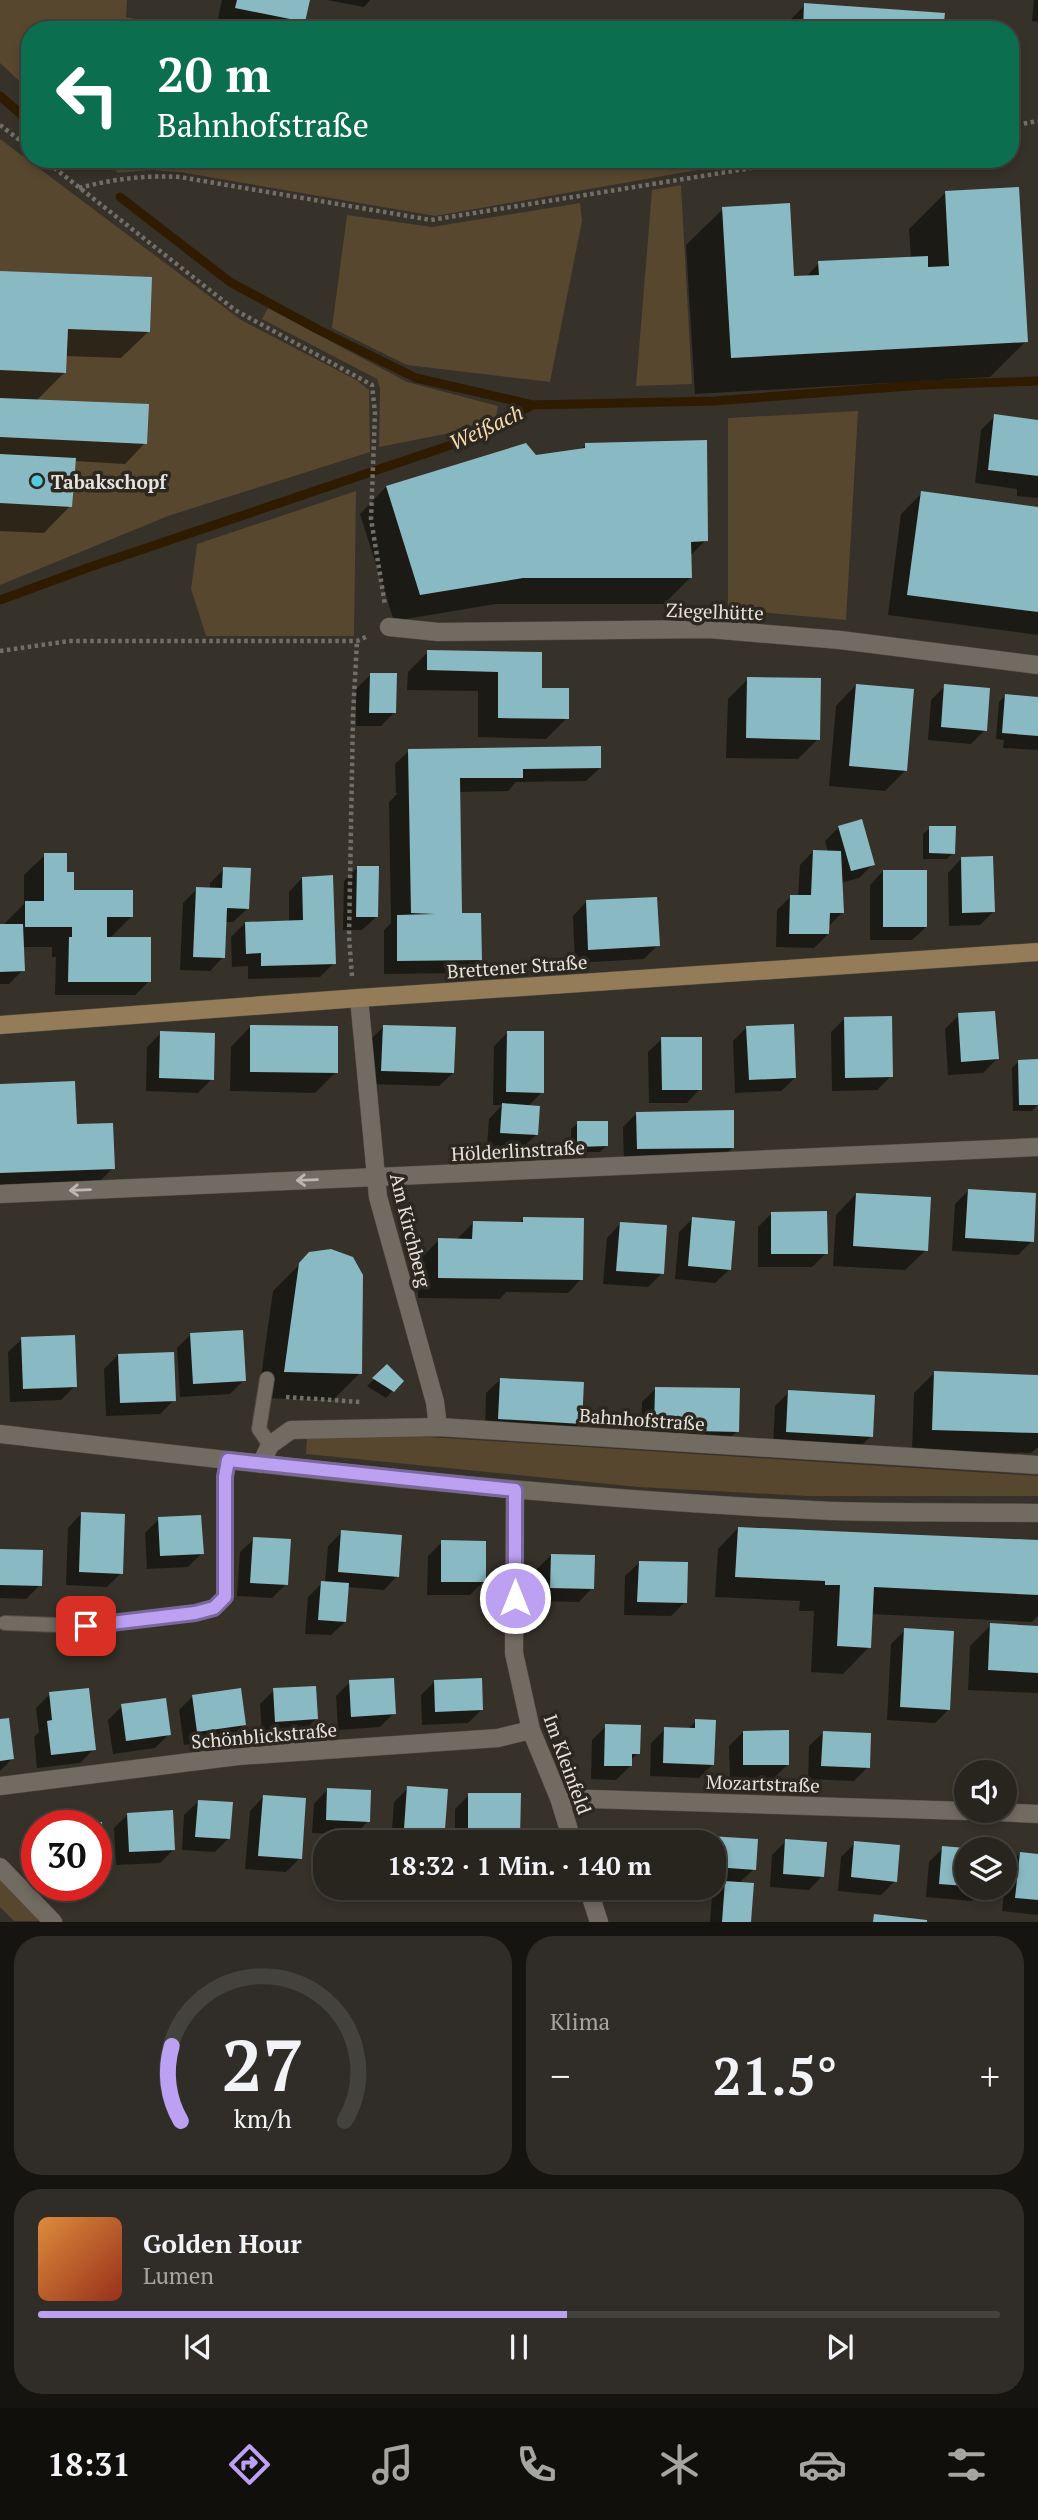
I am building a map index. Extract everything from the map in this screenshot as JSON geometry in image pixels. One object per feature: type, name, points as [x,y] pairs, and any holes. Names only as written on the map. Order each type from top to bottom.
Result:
[{"type":"street","name":"Ziegelhütte","points":[[388,627],[438,632],[709,629],[839,640],[1038,665]]},
{"type":"street","name":"Brettener Straße","points":[[0,1025],[1038,952]]},
{"type":"street","name":"Am Kirchberg","points":[[356,998],[378,1197],[435,1402],[438,1427]]},
{"type":"street","name":"Hölderlinstraße","points":[[0,1194],[1038,1147]]},
{"type":"street","name":"Bahnhofstraße","points":[[270,1445],[290,1430],[438,1427],[1038,1465]]},
{"type":"street","points":[[0,1434],[515,1490],[833,1511],[1038,1513]]},
{"type":"street","points":[[261,1464],[270,1445]]},
{"type":"street","name":"Im Kleinfeld","points":[[515,1490],[514,1653],[531,1730],[569,1830]]},
{"type":"street","name":"Schönblickstraße","points":[[0,1786],[238,1756],[498,1738],[531,1730]]},
{"type":"street","name":"Mozartstraße","points":[[559,1798],[954,1811]]},
{"type":"street","points":[[1017,1813],[1038,1814]]},
{"type":"street","points":[[0,1867],[53,1922]]},
{"type":"street","points":[[592,1900],[599,1922]]},
{"type":"lane","points":[[267,1379],[259,1429],[270,1445]]},
{"type":"lane","points":[[5,1623],[86,1626],[195,1613],[214,1608],[225,1597],[225,1477],[228,1460]]},
{"type":"path","points":[[1019,124],[1038,121]]},
{"type":"path","points":[[0,125],[21,141]]},
{"type":"path","points":[[54,168],[235,310],[372,385],[374,424],[371,519],[388,627]]},
{"type":"path","points":[[78,188],[150,175],[180,177],[430,220],[751,168]]},
{"type":"path","points":[[0,651],[69,641],[357,641],[349,937],[356,998]]},
{"type":"path","points":[[265,1395],[371,1403]]},
{"type":"shaded area","points":[[0,0],[127,0],[126,17],[144,21],[21,21],[21,83],[0,63]]},
{"type":"shaded area","points":[[0,139],[21,155],[21,168],[39,168],[241,320],[358,381],[369,390],[370,452],[168,516],[0,585]]},
{"type":"shaded area","points":[[113,168],[709,168],[435,216],[180,172],[150,170],[118,173]]},
{"type":"shaded area","points":[[681,185],[692,384],[636,386],[652,190]]},
{"type":"shaded area","points":[[580,203],[582,221],[550,382],[407,365],[332,328],[347,215],[432,227]]},
{"type":"shaded area","points":[[268,308],[407,382],[498,406],[496,417],[450,433],[379,447],[380,388],[377,379],[262,319]]},
{"type":"shaded area","points":[[858,411],[846,620],[728,609],[728,418]]},
{"type":"shaded area","points":[[356,491],[354,636],[206,636],[191,589],[197,544]]},
{"type":"shaded area","points":[[428,1437],[1038,1476],[1038,1496],[808,1496],[639,1487],[306,1454],[307,1438]]},
{"type":"shaded area","points":[[0,1879],[41,1921],[14,1921],[0,1907]]},
{"type":"building","points":[[237,0],[310,0],[305,21],[235,8]]},
{"type":"building","points":[[804,3],[945,13],[944,21],[803,21]]},
{"type":"building","points":[[1019,187],[1028,342],[731,358],[722,207],[790,203],[794,276],[819,275],[818,261],[928,256],[928,267],[949,266],[945,191]]},
{"type":"building","points":[[0,271],[152,277],[150,332],[68,329],[66,373],[0,370]]},
{"type":"building","points":[[0,398],[149,404],[147,444],[0,437]]},
{"type":"building","points":[[994,414],[1038,420],[1038,476],[988,470]]},
{"type":"building","points":[[707,440],[708,541],[691,542],[692,578],[523,578],[420,595],[386,486],[526,443],[536,455],[585,448],[585,443]]},
{"type":"building","name":"Tabakschopf","points":[[0,454],[76,458],[72,507],[0,503]]},
{"type":"building","points":[[921,491],[1038,507],[1038,612],[907,595]]},
{"type":"building","points":[[427,650],[542,652],[542,688],[569,688],[569,719],[498,718],[498,672],[427,670]]},
{"type":"building","points":[[370,673],[397,673],[396,713],[369,713]]},
{"type":"building","points":[[747,677],[821,678],[820,740],[746,738]]},
{"type":"building","points":[[856,684],[914,689],[907,771],[849,766]]},
{"type":"building","points":[[944,684],[990,688],[987,731],[941,727]]},
{"type":"building","points":[[1005,694],[1038,697],[1038,736],[1002,733]]},
{"type":"building","points":[[601,746],[601,768],[523,769],[523,778],[460,778],[462,913],[481,913],[482,960],[397,961],[397,915],[435,914],[411,913],[408,749]]},
{"type":"building","points":[[862,819],[875,865],[851,871],[838,826]]},
{"type":"building","points":[[929,826],[956,826],[955,854],[929,853]]},
{"type":"building","points":[[813,850],[841,851],[844,913],[830,913],[829,934],[789,934],[790,895],[811,895]]},
{"type":"building","points":[[44,853],[67,853],[67,872],[74,872],[74,890],[133,890],[133,917],[107,917],[107,937],[151,937],[151,982],[68,982],[69,937],[72,937],[72,927],[25,927],[25,901],[44,901]]},
{"type":"building","points":[[993,856],[995,912],[962,913],[961,857]]},
{"type":"building","points":[[357,866],[379,866],[378,917],[356,917]]},
{"type":"building","points":[[223,867],[251,868],[249,909],[227,908],[225,958],[193,957],[196,887],[222,888]]},
{"type":"building","points":[[883,870],[927,870],[927,927],[883,927]]},
{"type":"building","points":[[333,875],[336,964],[261,966],[261,953],[246,954],[245,922],[303,920],[302,877]]},
{"type":"building","points":[[657,897],[660,946],[588,950],[586,900]]},
{"type":"building","points":[[0,924],[23,924],[25,971],[0,972]]},
{"type":"building","points":[[995,1011],[999,1059],[961,1062],[958,1013]]},
{"type":"building","points":[[892,1016],[893,1077],[845,1078],[844,1017]]},
{"type":"building","points":[[794,1024],[796,1078],[749,1080],[746,1026]]},
{"type":"building","points":[[250,1025],[338,1026],[338,1073],[250,1072]]},
{"type":"building","points":[[383,1025],[456,1027],[454,1073],[381,1071]]},
{"type":"building","points":[[160,1031],[215,1033],[214,1080],[159,1078]]},
{"type":"building","points":[[507,1031],[544,1031],[544,1093],[506,1092]]},
{"type":"building","points":[[661,1037],[702,1037],[702,1090],[662,1090]]},
{"type":"building","points":[[1038,1059],[1038,1105],[1019,1105],[1018,1060]]},
{"type":"building","points":[[75,1081],[77,1124],[113,1123],[115,1169],[0,1173],[0,1084]]},
{"type":"building","points":[[502,1103],[540,1106],[538,1135],[500,1133]]},
{"type":"building","points":[[734,1110],[734,1148],[637,1149],[636,1112]]},
{"type":"building","points":[[577,1121],[608,1121],[608,1146],[577,1147]]},
{"type":"building","points":[[968,1189],[1036,1193],[1034,1242],[965,1238]]},
{"type":"building","points":[[856,1193],[931,1197],[928,1251],[853,1246]]},
{"type":"building","points":[[827,1211],[828,1254],[771,1254],[771,1212]]},
{"type":"building","points":[[523,1217],[584,1218],[583,1280],[438,1278],[438,1238],[472,1239],[473,1221],[523,1222]]},
{"type":"building","points":[[692,1217],[735,1221],[731,1270],[688,1266]]},
{"type":"building","points":[[620,1222],[667,1225],[664,1274],[616,1271]]},
{"type":"building","points":[[331,1249],[353,1257],[363,1275],[362,1374],[284,1372],[299,1263],[309,1252]]},
{"type":"building","points":[[243,1330],[246,1381],[193,1384],[190,1333]]},
{"type":"building","points":[[75,1335],[77,1387],[23,1389],[21,1337]]},
{"type":"building","points":[[174,1352],[176,1401],[120,1403],[118,1354]]},
{"type":"building","points":[[387,1364],[404,1381],[394,1392],[372,1378]]},
{"type":"building","points":[[934,1371],[1038,1375],[1038,1433],[932,1430]]},
{"type":"building","points":[[500,1378],[584,1382],[582,1424],[498,1419]]},
{"type":"building","points":[[655,1387],[740,1388],[739,1432],[654,1430]]},
{"type":"building","points":[[788,1390],[875,1395],[873,1437],[786,1432]]},
{"type":"building","points":[[81,1512],[125,1514],[123,1574],[79,1572]]},
{"type":"building","points":[[201,1515],[204,1554],[160,1556],[158,1517]]},
{"type":"building","points":[[738,1527],[1038,1540],[1038,1595],[874,1587],[871,1648],[837,1646],[840,1585],[825,1585],[825,1581],[735,1577]]},
{"type":"building","points":[[341,1530],[402,1535],[399,1577],[338,1572]]},
{"type":"building","points":[[253,1537],[291,1539],[288,1585],[250,1583]]},
{"type":"building","points":[[441,1540],[486,1541],[486,1582],[441,1582]]},
{"type":"building","points":[[0,1549],[43,1550],[42,1586],[0,1585]]},
{"type":"building","points":[[551,1554],[595,1555],[594,1589],[550,1588]]},
{"type":"building","points":[[639,1561],[688,1562],[687,1603],[637,1602]]},
{"type":"building","points":[[321,1581],[349,1583],[346,1622],[318,1620]]},
{"type":"building","points":[[990,1623],[1038,1626],[1038,1673],[988,1670]]},
{"type":"building","points":[[904,1628],[954,1631],[950,1710],[900,1707]]},
{"type":"building","points":[[394,1678],[396,1714],[351,1717],[349,1680]]},
{"type":"building","points":[[482,1678],[483,1710],[435,1712],[434,1680]]},
{"type":"building","points":[[316,1686],[318,1719],[275,1722],[273,1688]]},
{"type":"building","points":[[89,1688],[96,1750],[51,1755],[47,1721],[52,1720],[49,1692]]},
{"type":"building","points":[[241,1688],[246,1725],[197,1732],[192,1695]]},
{"type":"building","points":[[166,1698],[171,1735],[126,1741],[121,1704]]},
{"type":"building","points":[[9,1718],[14,1759],[0,1761],[0,1719]]},
{"type":"building","points":[[695,1719],[716,1720],[714,1765],[663,1763],[664,1727],[695,1728]]},
{"type":"building","points":[[605,1724],[641,1725],[640,1754],[632,1754],[632,1766],[604,1766]]},
{"type":"building","points":[[789,1730],[789,1765],[743,1765],[743,1731]]},
{"type":"building","points":[[823,1731],[871,1733],[870,1768],[821,1766]]},
{"type":"building","points":[[407,1786],[448,1789],[445,1830],[404,1830]]},
{"type":"building","points":[[327,1788],[371,1790],[370,1822],[326,1820]]},
{"type":"building","points":[[468,1793],[521,1793],[520,1830],[468,1830]]},
{"type":"building","points":[[263,1795],[306,1798],[302,1859],[258,1856]]},
{"type":"building","points":[[198,1800],[233,1802],[230,1839],[195,1837]]},
{"type":"building","points":[[173,1810],[175,1850],[129,1852],[127,1813]]},
{"type":"building","points":[[726,1837],[758,1839],[756,1870],[726,1868]]},
{"type":"building","points":[[785,1839],[827,1842],[824,1877],[783,1874]]},
{"type":"building","points":[[854,1841],[900,1845],[897,1882],[851,1877]]},
{"type":"building","points":[[942,1846],[954,1847],[954,1885],[939,1884]]},
{"type":"building","points":[[1020,1852],[1038,1854],[1038,1900],[1017,1898]]},
{"type":"building","points":[[726,1881],[754,1883],[751,1922],[722,1922]]},
{"type":"building","points":[[874,1914],[927,1920],[927,1922],[873,1922]]},
{"type":"waterway","points":[[0,96],[21,114]]},
{"type":"waterway","points":[[120,197],[230,282],[317,329],[416,378],[533,405]]},
{"type":"waterway","name":"Weißach","points":[[0,600],[451,445],[533,405],[714,401],[922,385],[1038,381]]},
{"type":"place","name":"Tabakschopf","points":[[37,481]]},
{"type":"route","points":[[86,1626],[195,1613],[214,1608],[225,1597],[225,1477],[228,1460],[515,1490],[515,1598]]}]
